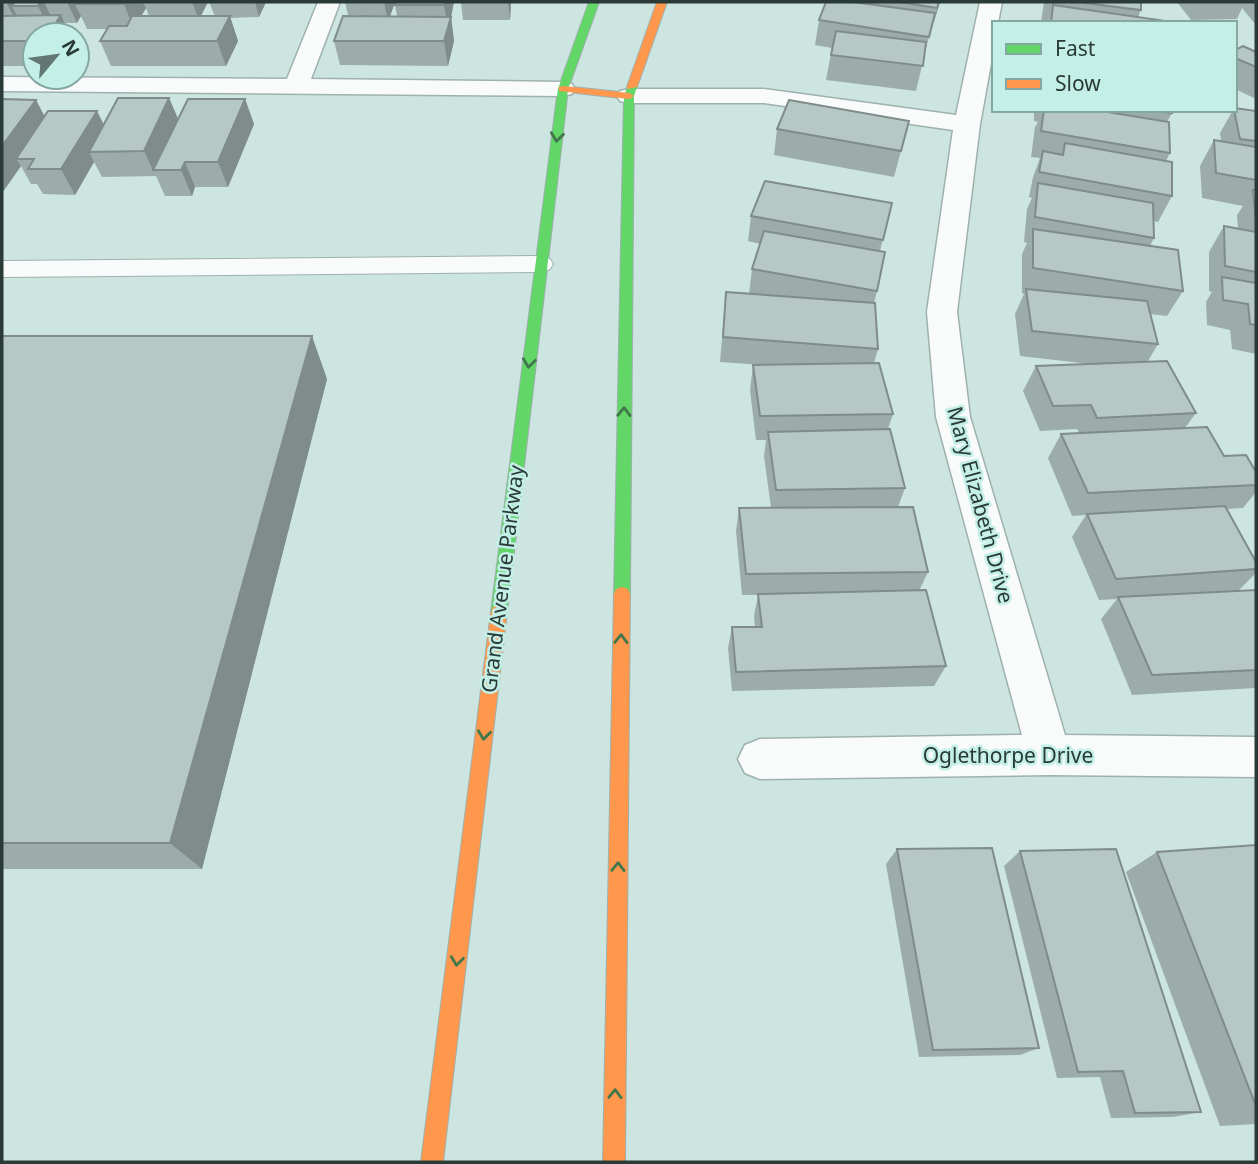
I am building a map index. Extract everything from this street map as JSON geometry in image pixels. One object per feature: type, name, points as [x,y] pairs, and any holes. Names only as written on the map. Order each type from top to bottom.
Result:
[{"type":"street","points":[[296,86],[329,2]]},
{"type":"street","name":"Grand Avenue Parkway","points":[[432,1162],[562,89],[594,2]]},
{"type":"street","points":[[614,1162],[629,96],[662,2]]},
{"type":"street","name":"Mary Elizabeth Drive","points":[[991,2],[967,124],[942,312],[953,417],[1049,755]]},
{"type":"street","points":[[2,84],[562,89],[629,96],[764,96],[967,124]]},
{"type":"street","name":"Oglethorpe Drive","points":[[760,759],[1049,755],[1256,757]]},
{"type":"lane","points":[[2,269],[541,264]]},
{"type":"building","points":[[15,2],[40,2],[38,6],[12,6]]},
{"type":"building","points":[[77,2],[126,2],[75,4]]},
{"type":"building","points":[[396,2],[445,2],[444,5],[395,5]]},
{"type":"building","points":[[826,2],[853,2],[935,13],[929,37],[819,20]]},
{"type":"building","points":[[899,2],[939,2],[937,8]]},
{"type":"building","points":[[1077,2],[1141,2],[1141,10]]},
{"type":"building","points":[[1053,5],[1166,21],[1051,21]]},
{"type":"building","points":[[61,15],[57,21],[21,21],[21,41],[2,41],[2,16]]},
{"type":"building","points":[[132,16],[230,16],[217,41],[100,41],[109,26],[127,26]]},
{"type":"building","points":[[343,16],[451,17],[444,41],[334,41]]},
{"type":"building","points":[[836,31],[926,42],[923,66],[831,55]]},
{"type":"building","points":[[1243,46],[1256,52],[1256,67],[1237,59],[1237,49]]},
{"type":"building","points":[[118,98],[169,98],[144,151],[89,152]]},
{"type":"building","points":[[2,99],[36,100],[2,146]]},
{"type":"building","points":[[188,99],[245,99],[218,162],[185,162],[181,170],[153,170]]},
{"type":"building","points":[[789,100],[909,121],[901,151],[777,129]]},
{"type":"building","points":[[1237,108],[1256,111],[1256,141],[1240,139],[1234,112],[1237,112]]},
{"type":"building","points":[[48,111],[97,111],[61,169],[28,169],[34,159],[16,159]]},
{"type":"building","points":[[1044,112],[1107,112],[1169,122],[1170,153],[1041,131]]},
{"type":"building","points":[[1214,140],[1256,147],[1256,180],[1216,173]]},
{"type":"building","points":[[1065,143],[1172,162],[1172,196],[1039,172],[1043,151],[1063,155]]},
{"type":"building","points":[[765,181],[892,203],[883,240],[751,216]]},
{"type":"building","points":[[1038,183],[1153,203],[1154,238],[1035,217]]},
{"type":"building","points":[[1253,190],[1256,190],[1256,223]]},
{"type":"building","points":[[1224,226],[1256,232],[1256,272],[1225,266]]},
{"type":"building","points":[[1033,229],[1178,250],[1183,291],[1033,268]]},
{"type":"building","points":[[764,231],[885,252],[877,291],[752,269]]},
{"type":"building","points":[[1222,277],[1256,283],[1256,325],[1250,324],[1248,304],[1223,300]]},
{"type":"building","points":[[1026,289],[1147,301],[1158,344],[1032,331]]},
{"type":"building","points":[[726,292],[875,303],[878,349],[723,337]]},
{"type":"building","points":[[2,336],[312,336],[170,843],[2,843]]},
{"type":"building","points":[[1167,361],[1196,413],[1097,418],[1091,405],[1053,406],[1036,366]]},
{"type":"building","points":[[879,363],[893,414],[760,416],[753,365]]},
{"type":"building","points":[[1207,427],[1224,456],[1246,455],[1256,472],[1256,485],[1088,493],[1061,434]]},
{"type":"building","points":[[890,429],[905,488],[776,490],[768,432]]},
{"type":"building","points":[[1225,506],[1256,562],[1256,569],[1116,579],[1087,514]]},
{"type":"building","points":[[913,507],[928,572],[746,574],[739,508]]},
{"type":"building","points":[[926,590],[946,666],[736,672],[732,627],[762,627],[758,594]]},
{"type":"building","points":[[1256,590],[1256,670],[1152,675],[1118,597]]},
{"type":"building","points":[[1256,845],[1256,1106],[1157,852]]},
{"type":"building","points":[[992,848],[1039,1048],[933,1050],[897,849]]},
{"type":"building","points":[[1116,849],[1201,1112],[1135,1113],[1123,1071],[1078,1072],[1020,851]]},
{"type":"traffic: fast","points":[[499,612],[563,89],[594,2]]},
{"type":"traffic: fast","points":[[622,594],[629,96],[632,87]]},
{"type":"traffic: slow","points":[[632,87],[662,2]]},
{"type":"traffic: slow","points":[[563,89],[629,96]]},
{"type":"traffic: slow","points":[[614,1162],[622,594]]},
{"type":"traffic: slow","points":[[432,1162],[499,612]]}]
